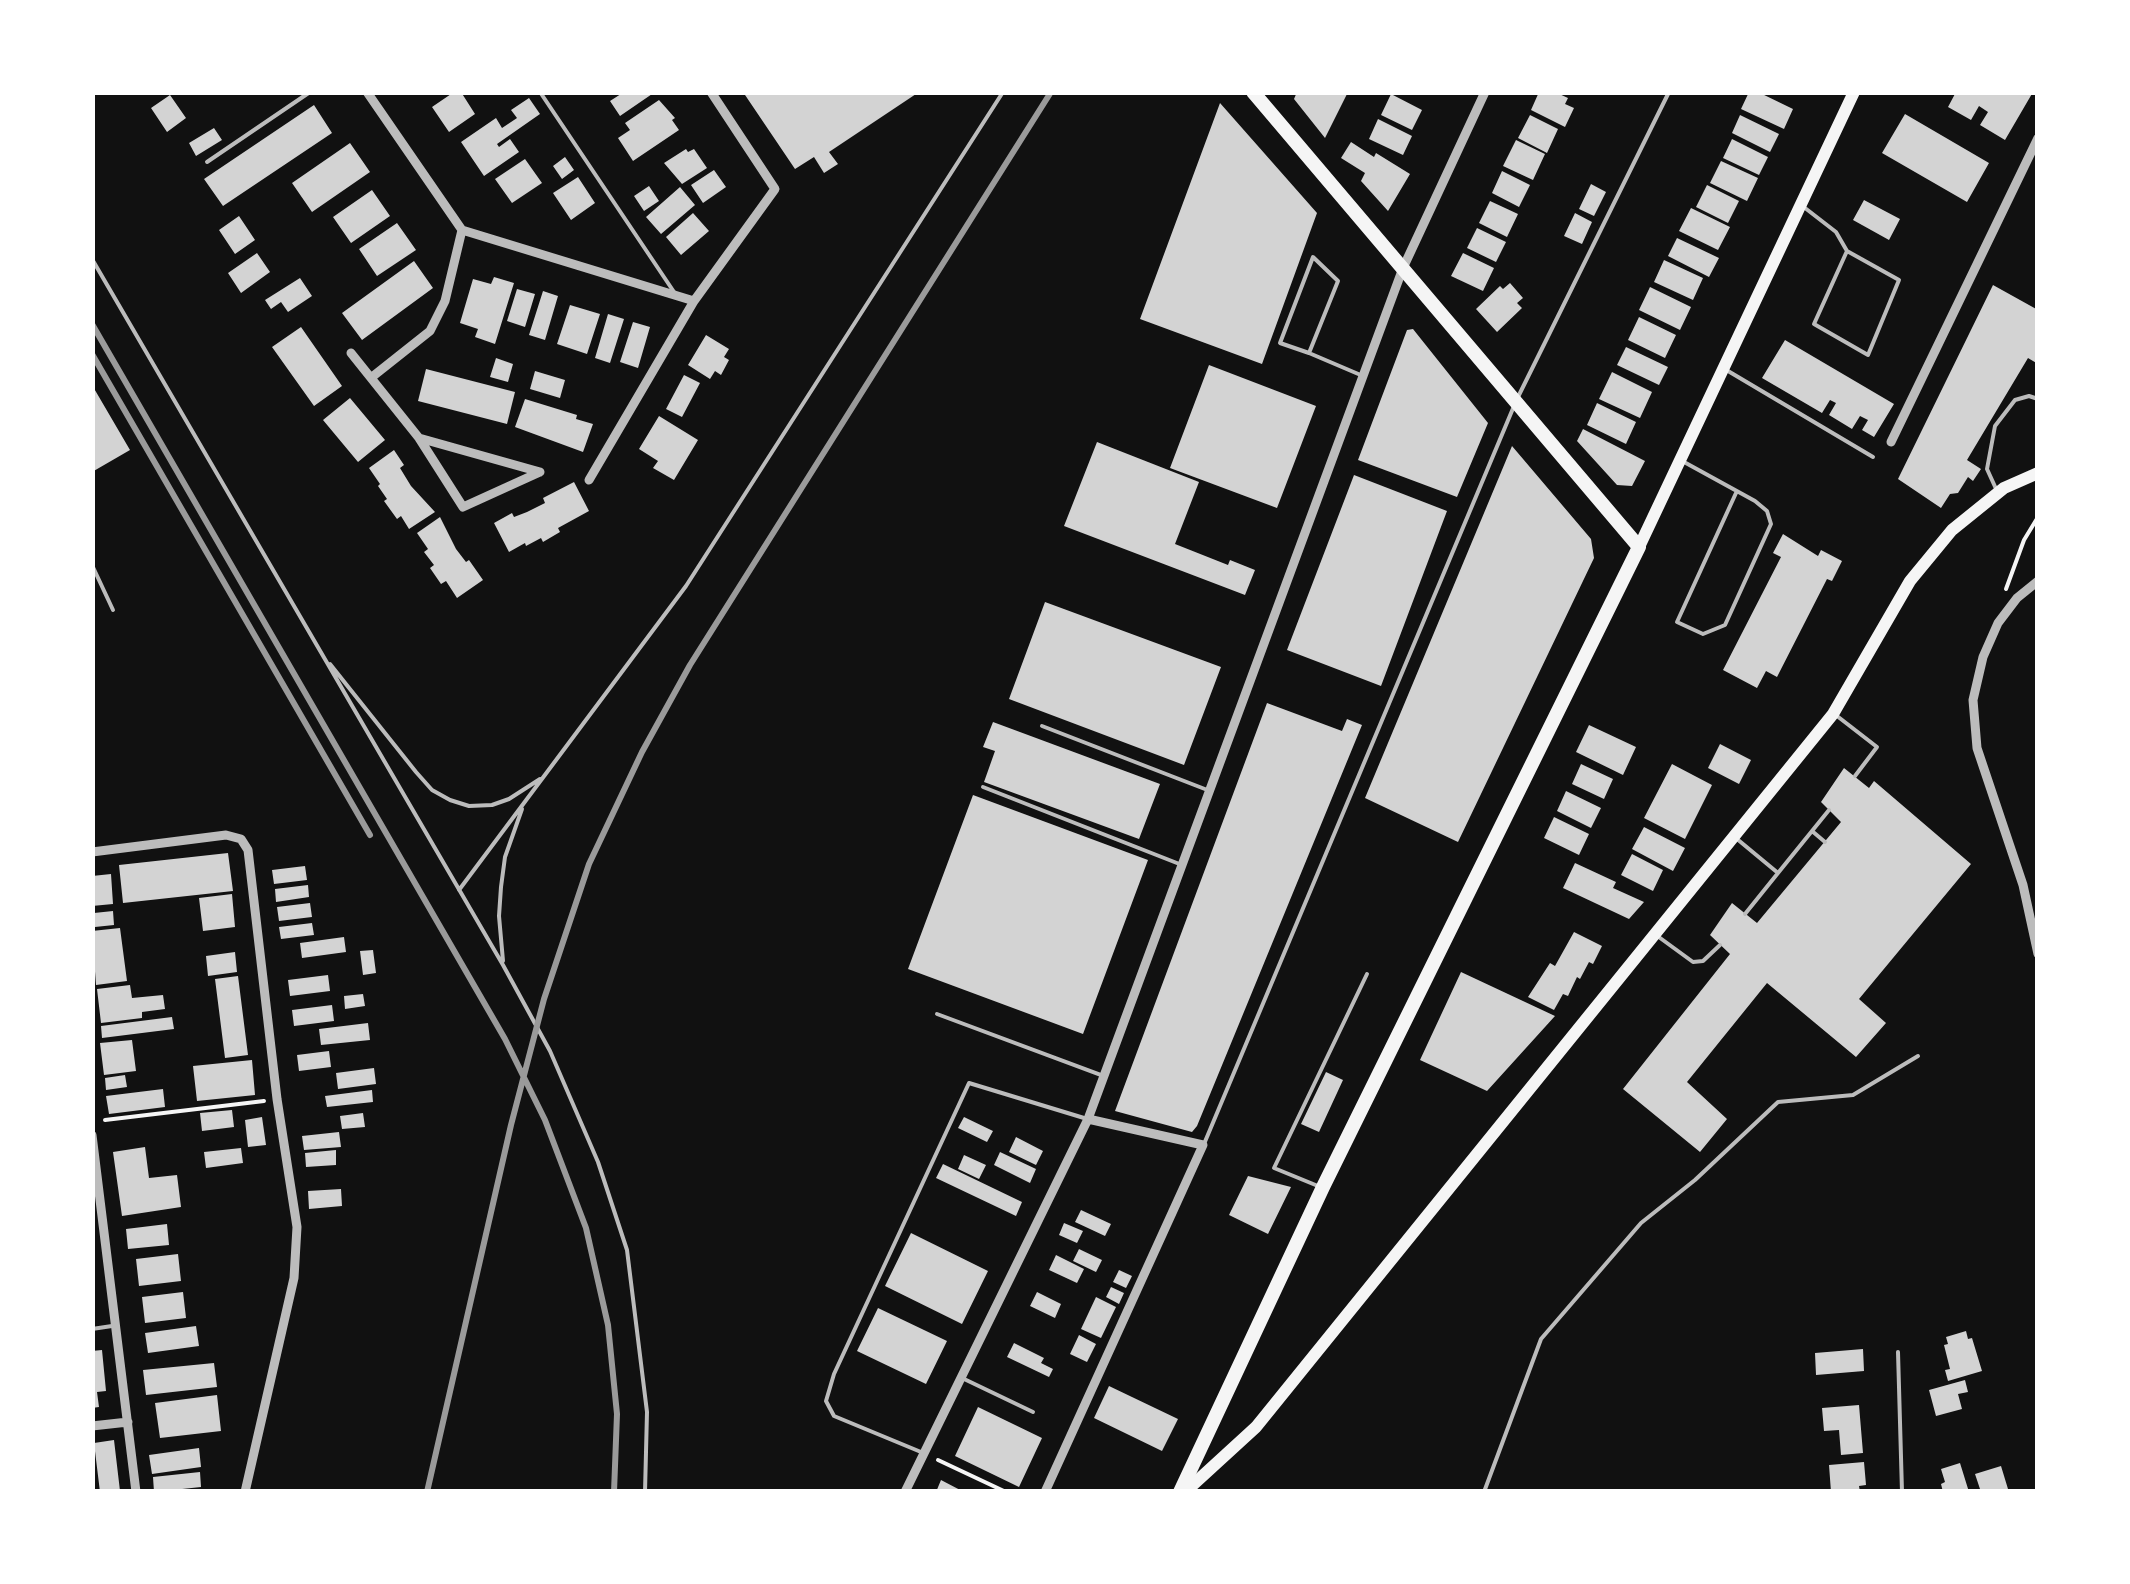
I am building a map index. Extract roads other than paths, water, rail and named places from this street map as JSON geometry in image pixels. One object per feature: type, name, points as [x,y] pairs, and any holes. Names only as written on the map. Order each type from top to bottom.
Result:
[{"type":"main road","points":[[1253,92],[1639,546]]},
{"type":"main road","points":[[1182,1492],[1323,1188],[1639,546],[1854,92]]},
{"type":"main road","points":[[1182,1492],[1256,1426],[1834,714],[1910,581],[1952,530],[1998,493],[2038,473]]},
{"type":"street","points":[[367,92],[462,230],[694,302]]},
{"type":"street","points":[[589,480],[694,302],[776,189],[711,92]]},
{"type":"street","points":[[906,1492],[1088,1119],[1402,268],[1485,92]]},
{"type":"street","points":[[1891,442],[2038,138]]},
{"type":"street","points":[[372,377],[430,331],[446,301],[462,230]]},
{"type":"street","points":[[351,353],[418,438],[462,506],[540,472],[418,438]]},
{"type":"street","points":[[2038,581],[2017,598],[1998,622],[1983,657],[1973,700],[1977,748],[2023,885],[2038,954]]},
{"type":"street","points":[[92,852],[226,835],[241,839],[248,850],[297,1227],[294,1278],[245,1492]]},
{"type":"street","points":[[1045,1492],[1204,1145],[1088,1119]]},
{"type":"street","points":[[93,1136],[136,1492]]},
{"type":"street","points":[[92,1426],[128,1422]]},
{"type":"lane","points":[[207,162],[310,92]]},
{"type":"lane","points":[[540,92],[676,296]]},
{"type":"lane","points":[[459,890],[686,586],[1003,92]]},
{"type":"lane","points":[[1204,1145],[1515,402],[1669,92]]},
{"type":"lane","points":[[1801,206],[1836,232],[1847,251],[1899,280],[1868,355],[1814,324],[1847,251]]},
{"type":"lane","points":[[1309,353],[1338,281],[1313,256],[1280,344],[1363,376]]},
{"type":"lane","points":[[92,259],[504,965],[550,1052],[598,1162],[626,1250],[647,1412],[644,1492]]},
{"type":"lane","points":[[1724,368],[1873,457]]},
{"type":"lane","points":[[1998,493],[1988,469],[1995,426],[2015,400],[2029,396],[2038,400]]},
{"type":"lane","points":[[1680,460],[1736,492],[1767,510],[1771,524],[1725,625],[1703,634],[1677,622],[1736,492]]},
{"type":"lane","points":[[92,564],[113,610]]},
{"type":"lane","points":[[321,652],[432,790],[469,806],[492,805],[544,777]]},
{"type":"lane","points":[[1834,714],[1877,747],[1855,776]]},
{"type":"lane","points":[[1042,726],[1210,791]]},
{"type":"lane","points":[[984,787],[1182,865]]},
{"type":"lane","points":[[504,965],[499,916],[501,887],[505,857],[524,804]]},
{"type":"lane","points":[[1745,914],[1829,810]]},
{"type":"lane","points":[[1812,831],[1825,842]]},
{"type":"lane","points":[[1734,836],[1778,874]]},
{"type":"lane","points":[[1655,934],[1692,962],[1702,961],[1720,944]]},
{"type":"lane","points":[[1323,1188],[1274,1168],[1367,974]]},
{"type":"lane","points":[[937,1014],[1104,1076]]},
{"type":"lane","points":[[1484,1492],[1541,1339],[1641,1223],[1695,1180],[1778,1102],[1853,1096],[1918,1056]]},
{"type":"lane","points":[[925,1454],[834,1416],[826,1402],[834,1374],[969,1082],[1088,1119]]},
{"type":"lane","points":[[92,1329],[116,1326]]},
{"type":"lane","points":[[1898,1352],[1902,1492]]},
{"type":"lane","points":[[962,1378],[1033,1412]]},
{"type":"railway","points":[[427,1492],[511,1125],[544,999],[589,864],[642,752],[690,665],[1051,92]]},
{"type":"railway","points":[[92,324],[505,1039],[545,1120],[586,1228],[608,1325],[617,1414],[614,1492]]},
{"type":"railway","points":[[92,354],[370,835]]}]
